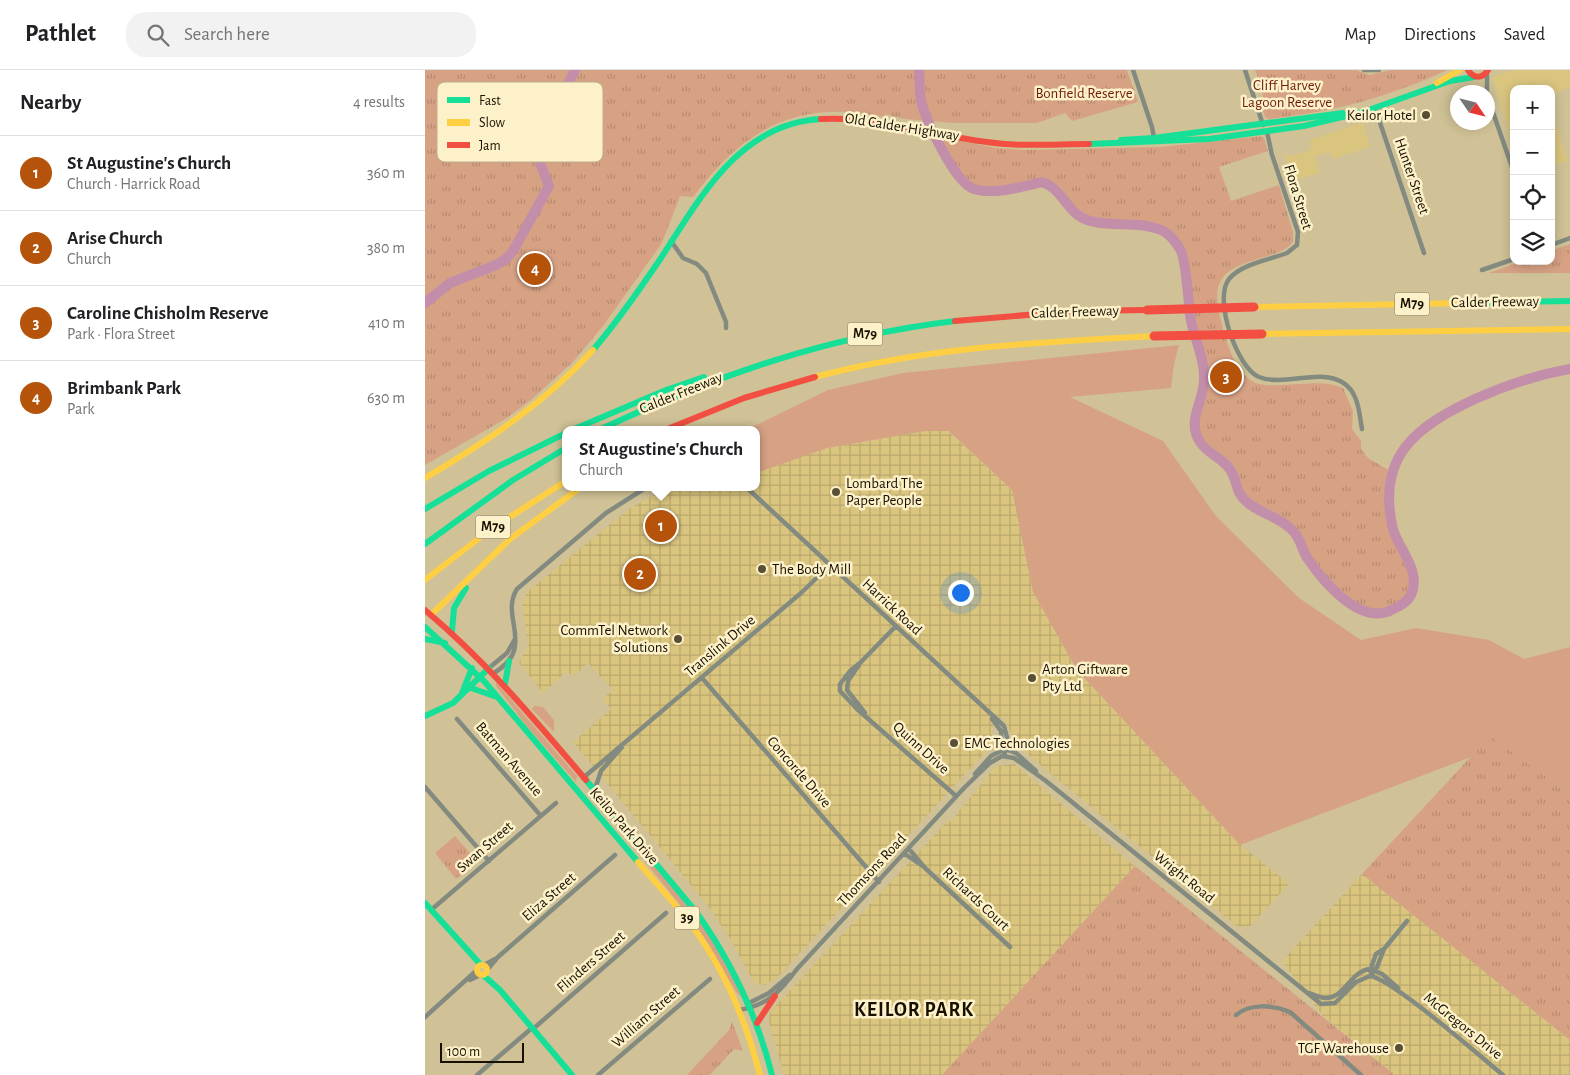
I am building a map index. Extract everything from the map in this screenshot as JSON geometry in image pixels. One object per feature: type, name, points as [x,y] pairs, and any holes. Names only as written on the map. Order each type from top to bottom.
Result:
[{"type":"main road","name":"Old Calder Highway","points":[[1432,87],[1460,70]]},
{"type":"main road","name":"Old Calder Highway","points":[[425,478],[527,413],[574,371],[623,313],[721,170],[739,153],[766,136],[797,123],[825,118],[857,118],[1005,145],[1030,146],[1154,141],[1265,128],[1361,112],[1459,78],[1488,71]]},
{"type":"main road","name":"Calder Freeway","points":[[607,426],[659,401],[736,371],[815,346],[856,336],[939,322],[1021,314],[1570,301]]},
{"type":"main road","name":"Calder Freeway","points":[[674,426],[721,406],[831,373],[916,356],[996,345],[1154,336],[1570,329]]},
{"type":"main road","points":[[582,426],[696,379],[775,354],[856,336]]},
{"type":"main road","points":[[684,426],[721,406]]},
{"type":"main road","points":[[425,509],[496,468],[562,435]]},
{"type":"main road","name":"M79","points":[[425,544],[513,480],[562,450]]},
{"type":"main road","name":"Old Calder Highway","points":[[425,472],[462,456]]},
{"type":"main road","name":"M79","points":[[425,580],[491,529],[562,484]]},
{"type":"main road","points":[[427,615],[533,521],[575,491]]},
{"type":"main road","points":[[452,631],[451,617],[461,595],[533,521]]},
{"type":"main road","name":"Keilor Park Drive","points":[[427,615],[452,631],[505,684],[679,890],[711,931],[731,963],[751,1005],[772,1075]]},
{"type":"main road","name":"Keilor Park Drive","points":[[425,627],[471,668],[478,682],[497,697],[690,923],[718,966],[739,1010],[750,1039],[760,1075]]},
{"type":"main road","points":[[425,639],[445,643]]},
{"type":"main road","points":[[505,684],[509,660]]},
{"type":"main road","points":[[461,697],[471,668]]},
{"type":"main road","points":[[425,716],[445,708],[491,671]]},
{"type":"main road","points":[[478,682],[497,697]]},
{"type":"main road","points":[[574,786],[583,778]]},
{"type":"main road","points":[[428,909],[572,1075]]},
{"type":"main road","points":[[757,1023],[775,996]]},
{"type":"street","points":[[1133,70],[1152,127],[1154,141]]},
{"type":"street","name":"Flora Street","points":[[1245,70],[1297,226],[1298,241],[1295,248],[1287,253],[1234,274],[1223,291],[1224,310],[1241,360],[1249,371],[1266,379],[1329,378],[1341,381],[1354,394],[1362,429]]},
{"type":"street","points":[[1364,70],[1379,70]]},
{"type":"street","points":[[1487,85],[1488,71]]},
{"type":"street","points":[[1473,75],[1481,85]]},
{"type":"street","name":"Hunter Street","points":[[1375,108],[1424,253]]},
{"type":"street","points":[[1495,117],[1510,161]]},
{"type":"street","points":[[1555,244],[1570,238]]},
{"type":"street","points":[[671,242],[683,258],[697,264],[705,273],[726,328]]},
{"type":"street","points":[[1482,270],[1510,260]]},
{"type":"street","points":[[491,671],[509,660],[515,648],[516,636],[511,603],[517,589],[606,513],[641,491]]},
{"type":"street","name":"Harrick Road","points":[[750,491],[1004,726],[1008,735],[1004,749]]},
{"type":"street","name":"Translink Drive","points":[[583,778],[702,678],[829,566]]},
{"type":"street","name":"Quinn Drive","points":[[895,627],[861,662],[848,682],[847,690],[869,718],[956,796]]},
{"type":"street","points":[[491,671],[507,653],[516,636]]},
{"type":"street","name":"Concorde Drive","points":[[702,678],[879,882]]},
{"type":"street","name":"Batman Avenue","points":[[457,719],[541,816]]},
{"type":"street","name":"Translink Drive","points":[[595,791],[601,771],[625,744]]},
{"type":"street","points":[[1004,749],[1004,756]]},
{"type":"street","name":"Thomsons Road","points":[[964,788],[991,756],[1004,749]]},
{"type":"street","name":"Wright Road","points":[[1004,749],[1022,757],[1045,781]]},
{"type":"street","name":"Thomsons Road","points":[[739,1010],[775,996],[956,796],[994,760],[1004,756]]},
{"type":"street","name":"Wright Road","points":[[1004,756],[1018,760],[1045,781],[1317,1002],[1329,1004],[1342,997],[1359,980],[1370,976],[1384,949],[1407,921]]},
{"type":"street","points":[[425,787],[489,860]]},
{"type":"street","name":"Swan Street","points":[[428,909],[556,803]]},
{"type":"street","name":"Richards Court","points":[[909,849],[925,868],[1011,948]]},
{"type":"street","name":"Richards Court","points":[[905,854],[925,868]]},
{"type":"street","name":"Eliza Street","points":[[425,1017],[498,957],[615,855]]},
{"type":"street","name":"Flinders Street","points":[[477,1075],[666,913]]},
{"type":"street","name":"Wright Road","points":[[1308,993],[1322,998],[1332,997],[1356,974],[1373,969]]},
{"type":"street","name":"McGregors Drive","points":[[1373,969],[1389,979],[1407,997]]},
{"type":"street","name":"Thomsons Road","points":[[751,1005],[774,990],[797,970]]},
{"type":"street","name":"McGregors Drive","points":[[1370,976],[1381,979],[1407,997],[1503,1075]]},
{"type":"street","name":"William Street","points":[[598,1075],[710,979]]},
{"type":"street","points":[[1236,1015],[1251,1007],[1278,1008],[1290,1012],[1361,1075]]},
{"type":"shaded area","points":[[1514,70],[1570,70],[1570,88],[1555,93],[1555,85],[1510,85],[1510,136],[1492,77]]},
{"type":"shaded area","points":[[1363,122],[1370,147],[1332,159],[1330,152],[1315,156],[1320,173],[1293,181],[1284,155],[1280,155],[1286,153],[1288,157],[1311,150],[1310,140]]},
{"type":"shaded area","points":[[1555,124],[1568,161],[1555,165]]},
{"type":"shaded area","points":[[925,431],[948,431],[1012,490],[1033,592],[1077,670],[1238,843],[1289,884],[1250,926],[1238,927],[1063,784],[1016,744],[1003,716],[992,727],[992,745],[777,978],[765,985],[754,983],[731,940],[708,906],[573,742],[611,709],[603,699],[613,690],[588,663],[575,675],[565,673],[543,693],[519,663],[528,644],[522,605],[527,592],[630,508],[662,491],[760,491],[760,472],[827,448]]},
{"type":"shaded area","points":[[1014,764],[1135,866],[942,1075],[784,1075],[769,1022],[770,1012],[948,820],[950,822],[996,766]]},
{"type":"shaded area","points":[[1362,874],[1570,1040],[1570,1075],[1395,1075],[1322,1015],[1282,961]]},
{"type":"green space","name":"Bonfield Reserve","points":[[425,70],[1127,70],[1138,102],[1072,121],[1065,113],[1037,123],[954,123],[905,119],[885,114],[884,117],[853,112],[825,112],[799,116],[775,125],[753,137],[732,153],[712,173],[693,197],[680,196],[662,243],[603,326],[573,362],[531,400],[507,418],[425,465]]},
{"type":"green space","name":"Cliff Harvey Lagoon Reserve","points":[[1255,70],[1356,70],[1370,75],[1390,70],[1448,70],[1382,96],[1317,112],[1269,119],[1265,117],[1261,104],[1265,102]]},
{"type":"green space","points":[[936,136],[996,148],[1026,150],[1161,147],[1261,136],[1264,138],[1268,151],[1219,167],[1231,201],[1279,185],[1293,232],[1293,242],[1280,252],[1242,264],[1226,274],[1222,279],[1219,284],[1217,303],[1226,338],[1238,367],[1251,380],[1259,384],[1322,383],[1343,388],[1353,411],[1352,429],[1361,441],[1361,449],[1368,458],[1392,472],[1390,502],[1392,524],[1412,573],[1412,593],[1406,602],[1389,611],[1373,612],[1358,607],[1339,595],[1322,578],[1305,554],[1295,532],[1245,501],[1228,467],[1206,448],[1197,437],[1195,416],[1203,390],[1204,369],[1192,326],[1182,253],[1178,244],[1169,235],[1149,225],[1089,221],[1075,214],[1055,190],[1042,182],[1003,190],[976,188],[965,182],[955,172]]},
{"type":"green space","points":[[1570,244],[1570,273],[1489,273],[1511,265],[1555,265],[1555,250]]},
{"type":"green space","points":[[1179,345],[1171,388],[1070,397],[1163,441],[1216,516],[1299,598],[1361,640],[1416,628],[1489,640],[1524,659],[1570,647],[1570,798],[1557,785],[1490,737],[1471,757],[1240,845],[1077,670],[1033,592],[1012,490],[949,431],[925,431],[827,448],[760,472],[760,426],[754,426],[828,390],[903,373]]},
{"type":"green space","points":[[496,682],[577,776],[576,782],[529,729],[496,686]]},
{"type":"green space","points":[[534,706],[543,707],[554,720],[554,732],[532,709]]},
{"type":"green space","points":[[1490,736],[1557,785],[1570,798],[1570,1040],[1362,874]]},
{"type":"green space","points":[[586,788],[685,901],[720,951],[745,1001],[736,992],[706,940],[684,910]]},
{"type":"green space","points":[[455,836],[477,861],[456,879],[435,853]]},
{"type":"green space","points":[[1135,866],[1395,1075],[942,1075]]},
{"type":"green space","points":[[732,1021],[743,1051],[734,1049],[710,1075],[687,1075],[730,1029]]},
{"type":"waterway","points":[[569,82],[575,70]]},
{"type":"waterway","points":[[919,70],[921,101],[929,122],[942,150],[966,184],[974,189],[990,191],[1008,190],[1042,182],[1055,189],[1080,217],[1104,224],[1152,227],[1164,231],[1175,242],[1183,258],[1191,321],[1204,373],[1203,388],[1195,419],[1196,434],[1200,442],[1226,464],[1244,499],[1254,507],[1289,527],[1296,535],[1306,556],[1322,578],[1341,597],[1364,611],[1387,612],[1404,603],[1411,595],[1414,586],[1412,569],[1393,529],[1389,504],[1390,482],[1396,464],[1405,448],[1418,433],[1434,421],[1475,399],[1521,381],[1570,369]]},
{"type":"waterway","points":[[425,303],[450,283],[496,265],[506,259],[513,251],[549,186],[540,162]]},
{"type":"traffic: fast","points":[[1089,144],[1209,139],[1304,126],[1363,112],[1450,81],[1474,77]]},
{"type":"traffic: fast","points":[[1121,140],[1154,138],[1343,113]]},
{"type":"traffic: fast","points":[[593,350],[628,305],[707,189],[725,168],[745,149],[767,134],[792,124],[821,119]]},
{"type":"traffic: fast","points":[[1464,303],[1570,301]]},
{"type":"traffic: fast","points":[[608,426],[685,392],[773,361],[862,337],[955,321]]},
{"type":"traffic: fast","points":[[581,426],[666,390],[704,377]]},
{"type":"traffic: fast","points":[[425,509],[489,471],[562,435]]},
{"type":"traffic: fast","points":[[425,544],[513,480],[562,450]]},
{"type":"traffic: fast","points":[[452,631],[454,608],[466,588]]},
{"type":"traffic: fast","points":[[425,627],[484,681],[638,862]]},
{"type":"traffic: fast","points":[[425,639],[445,643]]},
{"type":"traffic: fast","points":[[505,684],[509,661]]},
{"type":"traffic: fast","points":[[462,693],[472,668]]},
{"type":"traffic: fast","points":[[425,716],[453,703],[489,668]]},
{"type":"traffic: fast","points":[[471,688],[497,697]]},
{"type":"traffic: fast","points":[[586,780],[697,913],[710,932],[742,990],[759,1031],[772,1075]]},
{"type":"traffic: fast","points":[[425,903],[481,965]]},
{"type":"traffic: fast","points":[[483,975],[500,990],[572,1075]]},
{"type":"traffic: slow","points":[[1437,83],[1460,70]]},
{"type":"traffic: slow","points":[[1254,307],[1464,303]]},
{"type":"traffic: slow","points":[[1262,334],[1570,329]]},
{"type":"traffic: slow","points":[[815,377],[857,367],[941,352],[983,347],[1154,336]]},
{"type":"traffic: slow","points":[[425,478],[514,420],[555,387],[593,350]]},
{"type":"traffic: slow","points":[[425,580],[491,529],[562,484]]},
{"type":"traffic: slow","points":[[431,615],[510,539],[576,491]]},
{"type":"traffic: slow","points":[[638,862],[684,915],[713,958],[741,1015],[760,1075]]},
{"type":"traffic: slow","points":[[480,965],[484,965],[487,970],[486,974],[480,975],[477,972],[477,968],[480,965]]},
{"type":"traffic: jam","points":[[1468,70],[1478,77],[1488,70]]},
{"type":"traffic: jam","points":[[821,119],[864,120],[1000,144],[1089,144]]},
{"type":"traffic: jam","points":[[1147,310],[1254,307]]},
{"type":"traffic: jam","points":[[955,321],[1074,311],[1147,310]]},
{"type":"traffic: jam","points":[[1154,336],[1262,334]]},
{"type":"traffic: jam","points":[[675,426],[744,398],[815,377]]},
{"type":"traffic: jam","points":[[425,610],[469,650],[529,713],[586,780]]},
{"type":"traffic: jam","points":[[757,1023],[775,996]]},
{"type":"place","name":"Keilor Hotel","points":[[1426,115]]},
{"type":"place","name":"Brimbank Park","points":[[535,269]]},
{"type":"place","name":"Caroline Chisholm Reserve","points":[[1226,377]]},
{"type":"place","name":"Lombard The Paper People","points":[[836,492]]},
{"type":"place","name":"St Augustine's Church","points":[[661,526]]},
{"type":"place","name":"The Body Mill","points":[[762,569]]},
{"type":"place","name":"Arise Church","points":[[640,574]]},
{"type":"place","name":"CommTel Network Solutions","points":[[678,639]]},
{"type":"place","name":"Arton Giftware Pty Ltd","points":[[1032,678]]},
{"type":"place","name":"EMC Technologies","points":[[954,743]]},
{"type":"place","name":"TGF Warehouse","points":[[1399,1048]]},
{"type":"district","name":"KEILOR PARK","points":[[914,1010]]}]
